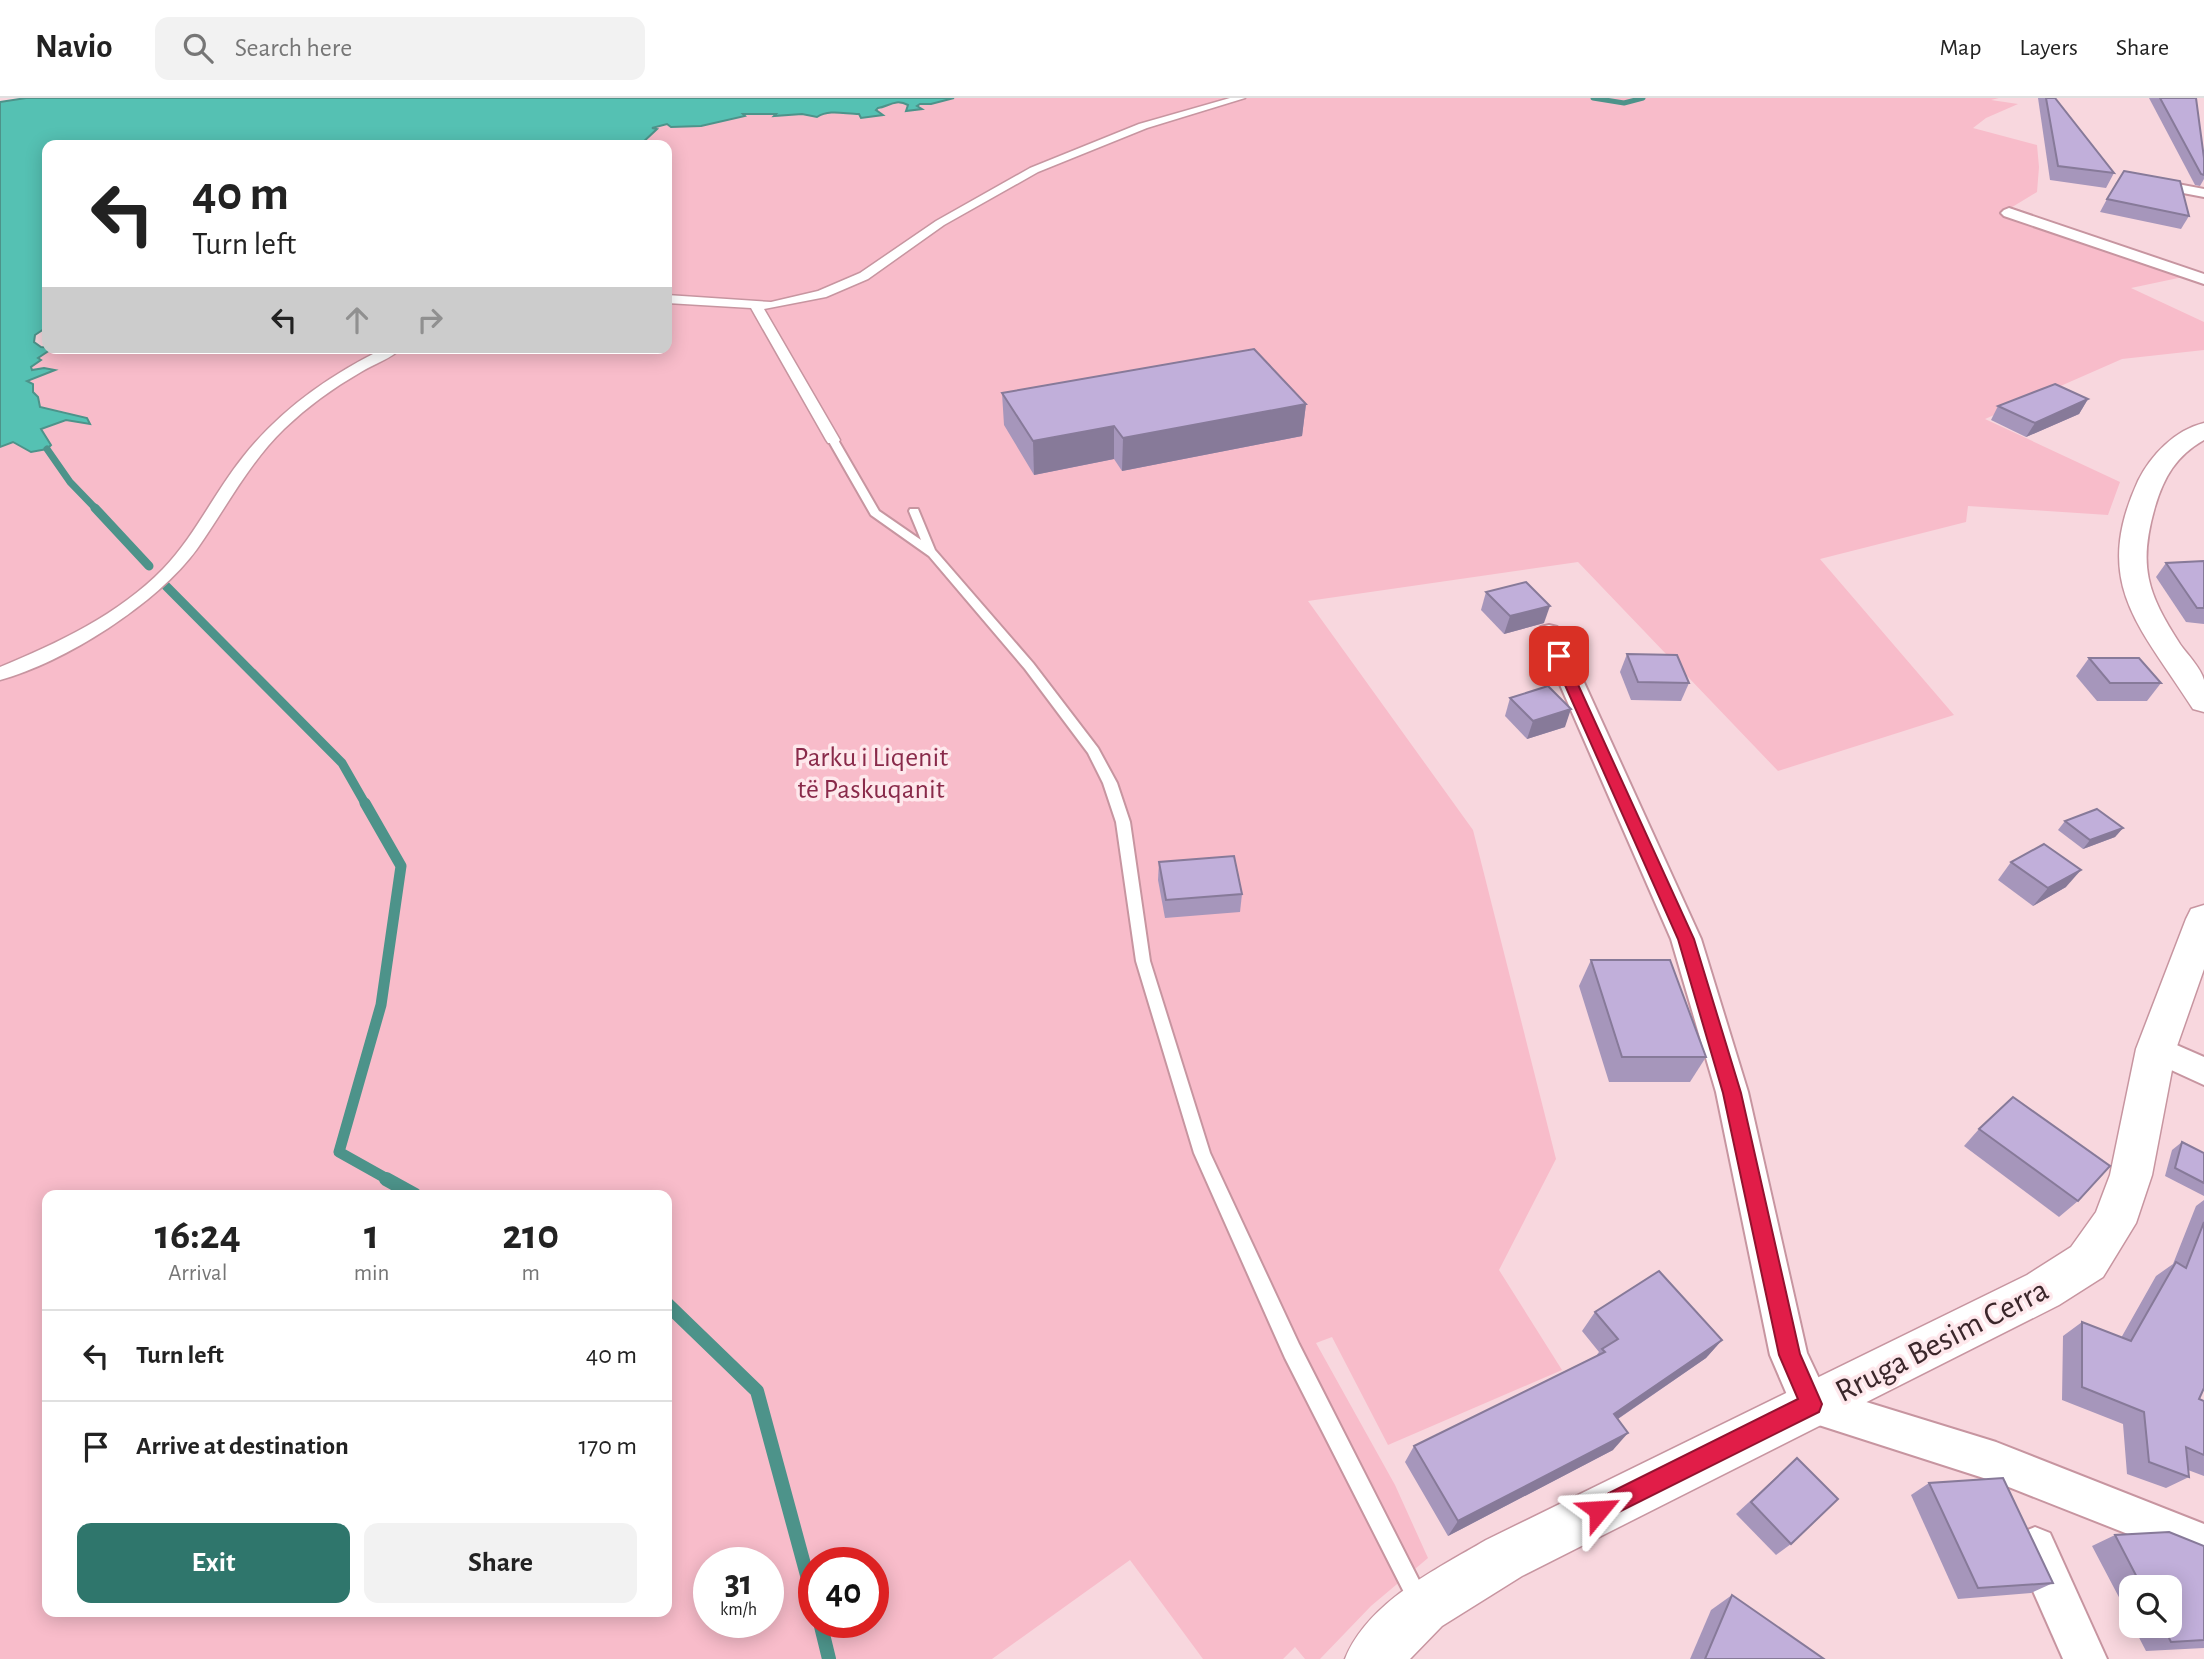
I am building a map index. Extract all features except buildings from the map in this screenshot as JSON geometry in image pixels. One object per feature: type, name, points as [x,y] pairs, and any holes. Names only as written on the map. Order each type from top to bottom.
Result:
[{"type":"street","points":[[672,299],[756,306],[792,303],[846,285],[884,263],[940,222],[1034,170],[1143,126],[1240,98]]},
{"type":"street","points":[[2137,181],[2204,193]]},
{"type":"street","points":[[2009,213],[2204,279]]},
{"type":"street","points":[[756,306],[833,440]]},
{"type":"street","points":[[0,674],[33,661],[87,632],[153,587],[170,571],[249,460],[270,436],[295,413],[344,376],[385,354]]},
{"type":"street","points":[[2204,430],[2188,438],[2165,456],[2150,478],[2131,555],[2135,582],[2146,611],[2204,702]]},
{"type":"street","points":[[1549,632],[1686,939],[1732,1093],[1789,1355],[1811,1404],[1996,1462],[2204,1544]]},
{"type":"street","name":"Rruga Besim Cerra","points":[[1398,1640],[1504,1558],[2043,1290],[2087,1262],[2114,1223],[2132,1175],[2156,1049],[2204,919]]},
{"type":"street","points":[[2156,1049],[2204,1072]]},
{"type":"street","points":[[1996,1462],[2085,1659]]},
{"type":"lane","points":[[833,440],[875,513],[933,554],[1029,666],[1093,751],[1110,783],[1123,822],[1143,961],[1202,1153],[1292,1351],[1398,1640]]},
{"type":"lane","points":[[914,511],[933,554]]},
{"type":"green space","name":"Parku i Liqenit të Paskuqanit","points":[[954,98],[1999,98],[1991,100],[2018,104],[1986,118],[1973,128],[2037,145],[2039,167],[2037,192],[2004,212],[2183,277],[2131,288],[2204,322],[2204,350],[2122,359],[1985,419],[2120,482],[2108,515],[1968,506],[1966,522],[1820,559],[1954,715],[1778,771],[1578,562],[1308,601],[1473,830],[1556,1159],[1499,1270],[1562,1370],[1388,1445],[1332,1337],[1316,1343],[1395,1485],[1428,1558],[1371,1606],[1320,1659],[1305,1659],[1295,1647],[1283,1659],[1203,1659],[1130,1560],[992,1659],[0,1659],[0,447],[13,442],[31,452],[47,449],[51,445],[40,430],[66,420],[89,424],[66,412],[40,407],[38,398],[26,380],[44,368],[32,370],[31,367],[44,354],[672,354],[672,140],[645,140],[652,133],[651,128],[666,124],[671,127],[701,126],[749,112],[817,117],[833,112],[867,114],[894,103],[908,104],[907,111],[921,109],[917,106]]},
{"type":"shaded area","points":[[26,98],[954,98],[920,104],[917,106],[922,109],[906,111],[908,105],[895,103],[876,110],[883,115],[861,118],[859,114],[837,113],[817,117],[802,114],[743,114],[745,116],[701,126],[671,127],[667,124],[652,128],[657,129],[645,140],[42,140],[42,330],[35,335],[34,342],[42,347],[44,354],[38,358],[41,360],[31,367],[32,370],[55,370],[27,381],[33,384],[33,392],[38,397],[40,407],[87,418],[90,424],[66,420],[41,429],[51,445],[47,449],[31,452],[13,442],[0,447],[0,102]]},
{"type":"waterway","points":[[1593,98],[1624,103],[1643,98]]},
{"type":"waterway","points":[[47,449],[70,482],[97,510]]},
{"type":"waterway","points":[[95,508],[149,566]]},
{"type":"waterway","points":[[166,586],[342,763],[366,805]]},
{"type":"waterway","points":[[365,803],[401,866],[381,1005],[339,1152],[389,1180]]},
{"type":"waterway","points":[[386,1179],[406,1190]]},
{"type":"waterway","points":[[672,1309],[757,1391],[799,1547]]},
{"type":"waterway","points":[[824,1638],[829,1659]]},
{"type":"route","points":[[1559,656],[1686,939],[1732,1093],[1789,1355],[1811,1404],[1599,1510]]}]
